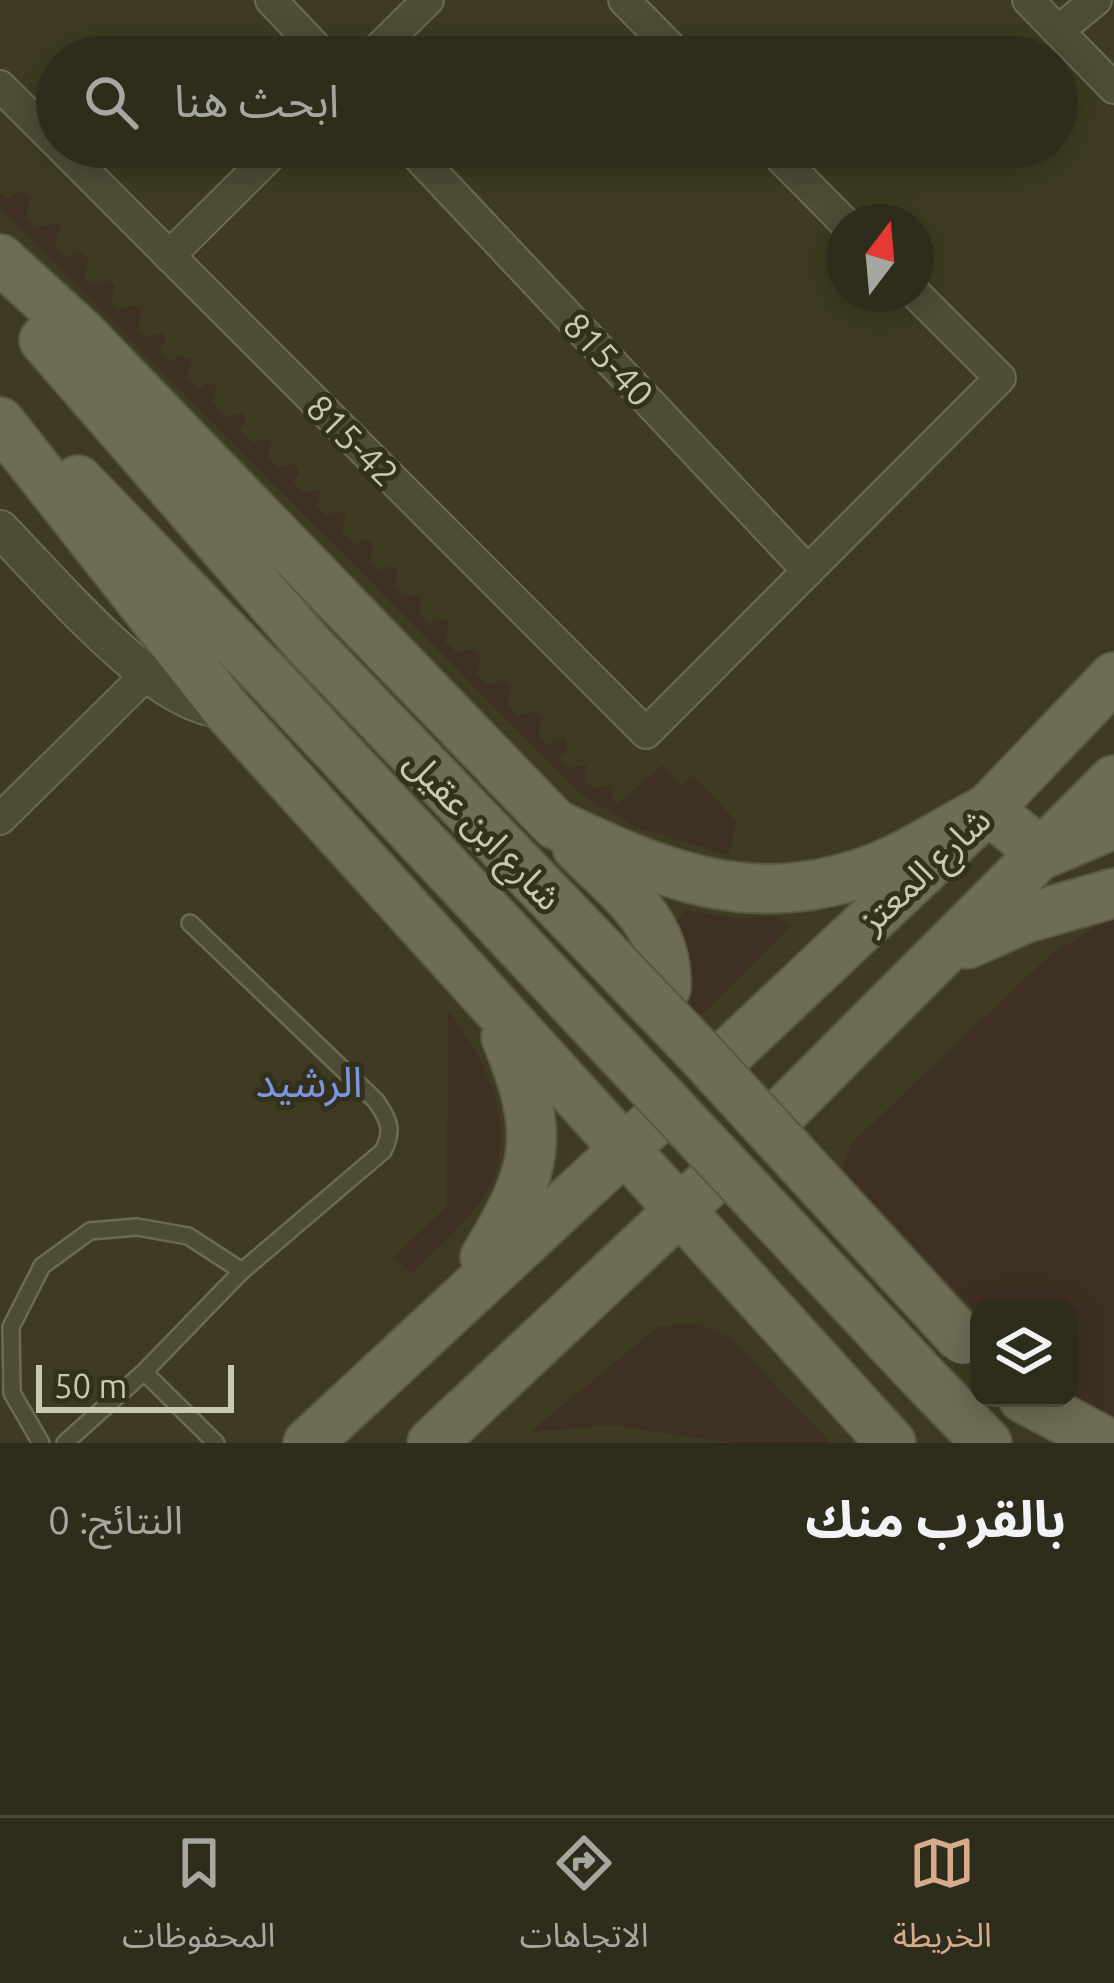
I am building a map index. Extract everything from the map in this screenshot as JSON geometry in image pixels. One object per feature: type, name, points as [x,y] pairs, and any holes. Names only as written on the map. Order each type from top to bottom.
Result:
[{"type":"main road","points":[[0,259],[82,334],[652,923],[667,956],[666,988]]},
{"type":"main road","name":"شارع ابن عقيل","points":[[0,291],[308,644],[699,1052],[970,1348]]},
{"type":"main road","name":"شارع ابن عقيل","points":[[0,398],[987,1443]]},
{"type":"main road","points":[[0,422],[226,710],[621,1151],[891,1443]]},
{"type":"main road","name":"شارع المعتز","points":[[728,1054],[988,808],[1114,677]]},
{"type":"main road","name":"شارع المعتز","points":[[782,1113],[1114,781]]},
{"type":"main road","points":[[555,824],[650,870],[704,884],[759,890],[815,886],[868,871],[988,808],[1043,854],[1114,824]]},
{"type":"main road","points":[[946,953],[1026,918],[1114,893]]},
{"type":"main road","points":[[495,1010],[566,1052],[597,1052]]},
{"type":"main road","points":[[455,1306],[526,1186],[532,1150],[526,1087],[495,1010]]},
{"type":"main road","points":[[308,1443],[658,1117]]},
{"type":"main road","points":[[432,1443],[715,1177]]},
{"type":"main road","points":[[1028,1407],[1060,1443]]},
{"type":"main road","points":[[1038,1407],[1108,1443]]},
{"type":"street","points":[[271,0],[305,36]]},
{"type":"street","points":[[391,36],[428,0]]},
{"type":"street","points":[[624,0],[659,36]]},
{"type":"street","points":[[1028,0],[1063,36]]},
{"type":"street","points":[[1058,31],[1096,0]]},
{"type":"street","points":[[1078,51],[1114,88]]},
{"type":"street","name":"815-42","points":[[0,86],[36,122]]},
{"type":"street","name":"815-42","points":[[82,168],[646,733],[808,571]]},
{"type":"street","points":[[169,256],[258,168]]},
{"type":"street","name":"815-40","points":[[430,168],[808,571]]},
{"type":"street","points":[[791,168],[826,204]]},
{"type":"street","points":[[808,571],[1000,378],[934,312]]},
{"type":"street","points":[[0,529],[146,675],[192,705],[226,710]]},
{"type":"street","points":[[0,819],[146,675]]},
{"type":"lane","points":[[65,1443],[144,1372],[242,1271],[383,1151],[390,1136],[389,1120],[376,1101],[190,923]]},
{"type":"lane","points":[[40,1443],[12,1393],[10,1328],[42,1266],[90,1231],[137,1226],[188,1236],[242,1271]]},
{"type":"lane","points":[[144,1372],[216,1443]]},
{"type":"shaded area","points":[[18,192],[31,196],[25,218],[36,229],[53,223],[61,227],[55,248],[64,258],[80,252],[88,257],[84,277],[92,286],[108,280],[115,285],[111,305],[117,311],[134,305],[142,310],[137,331],[143,337],[162,332],[166,338],[160,353],[170,362],[180,356],[191,359],[186,378],[198,389],[208,383],[217,386],[212,403],[226,417],[243,412],[246,421],[240,431],[253,443],[263,438],[272,441],[268,457],[279,468],[295,464],[299,473],[293,482],[303,492],[321,490],[317,506],[326,515],[339,511],[346,515],[342,532],[354,544],[367,539],[373,543],[370,561],[379,570],[392,566],[398,570],[395,587],[403,595],[422,596],[418,612],[429,624],[443,619],[449,623],[445,641],[457,653],[472,649],[481,654],[477,674],[487,685],[503,680],[511,684],[507,705],[517,717],[534,711],[542,716],[538,736],[546,745],[564,738],[568,748],[560,759],[569,768],[586,764],[585,781],[594,789],[612,785],[611,800],[618,804],[662,765],[682,785],[693,775],[736,821],[729,855],[635,827],[581,794],[0,208],[0,193],[6,199]]},
{"type":"shaded area","points":[[685,910],[739,919],[776,916],[791,927],[696,1020],[682,1007],[689,974],[675,923]]},
{"type":"shaded area","points":[[1114,917],[1114,1422],[1078,1403],[1078,1299],[970,1299],[970,1305],[842,1169],[853,1142],[1050,955]]},
{"type":"shaded area","points":[[448,1010],[476,1052],[496,1100],[500,1150],[482,1199],[412,1274],[394,1257],[447,1206]]},
{"type":"shaded area","points":[[697,1324],[727,1335],[831,1443],[732,1443],[610,1425],[530,1432],[659,1326]]},
{"type":"district","name":"الرشيد","points":[[309,1081]]}]
